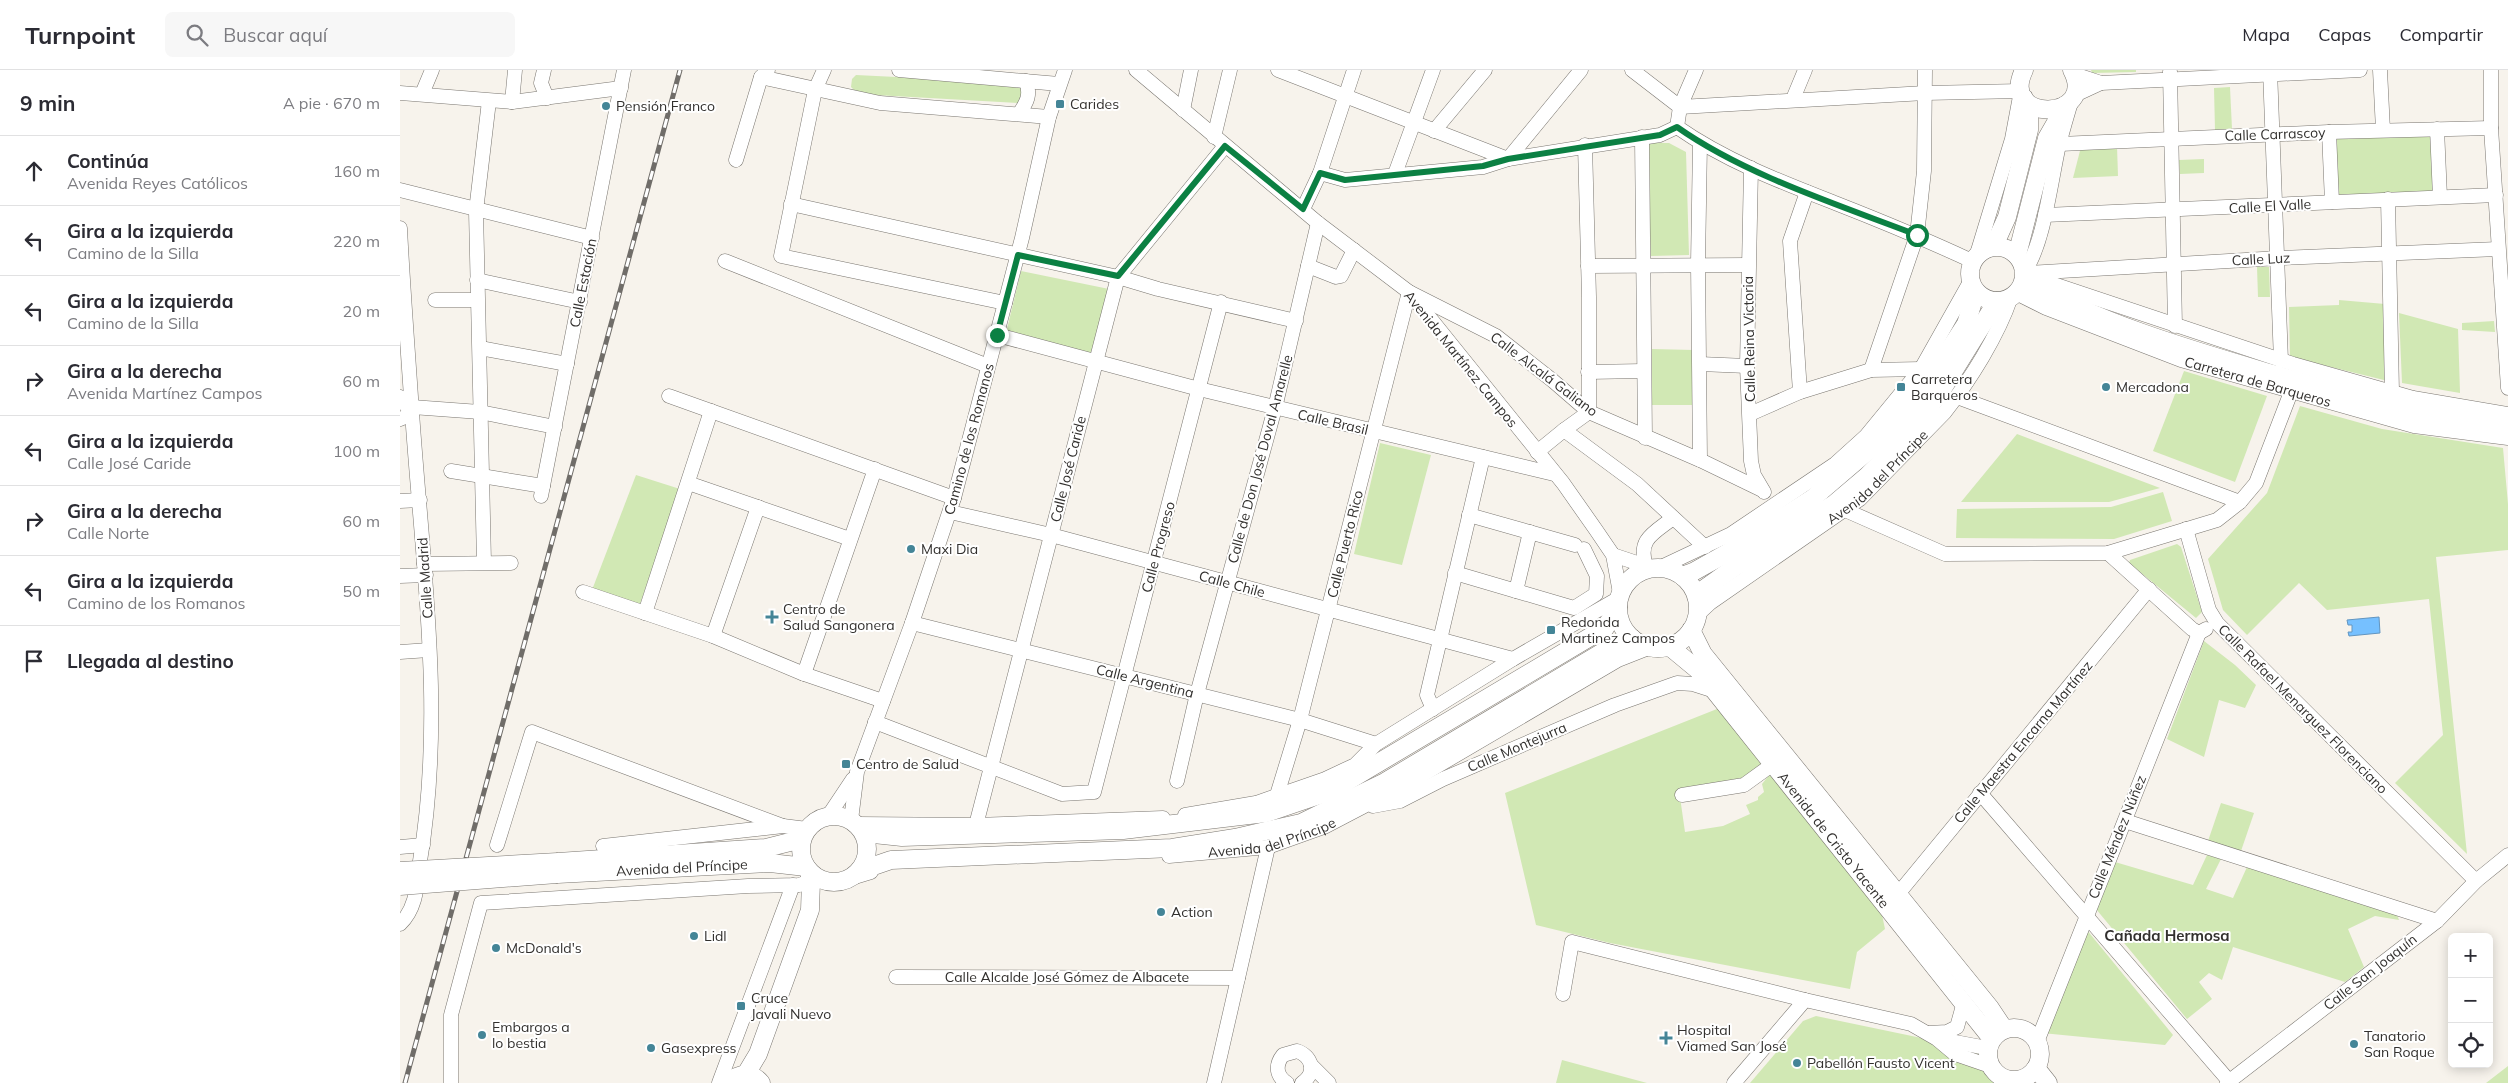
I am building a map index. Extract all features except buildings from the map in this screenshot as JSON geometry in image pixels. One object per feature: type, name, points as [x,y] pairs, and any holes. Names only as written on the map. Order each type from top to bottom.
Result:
[{"type":"main road","points":[[2024,70],[2020,78],[2029,114],[2029,130],[2007,217],[1998,237],[1979,254],[1973,287],[1985,299],[2017,285],[2017,255],[2047,138],[2075,89],[2074,71]]},
{"type":"main road","points":[[2023,94],[2029,104],[2044,111],[2052,111],[2069,100]]},
{"type":"main road","points":[[1979,254],[1998,246],[2008,249],[2017,255]]},
{"type":"main road","name":"Carretera de Barqueros","points":[[2017,285],[2049,294],[2130,327],[2228,362],[2399,410],[2508,426]]},
{"type":"main road","name":"Avenida del Príncipe","points":[[1697,598],[1704,589],[1735,567],[1834,504],[1867,476],[1893,450],[1938,396],[2017,285]]},
{"type":"main road","name":"Avenida del Príncipe","points":[[1682,576],[1727,553],[1813,498],[1882,439],[1923,390],[1966,324],[1973,287]]},
{"type":"main road","points":[[1652,568],[1670,570],[1682,576],[1690,584],[1697,598],[1698,608],[1694,623],[1681,641],[1669,646],[1650,647],[1632,638],[1623,628],[1619,600],[1629,580],[1642,571],[1652,568]]},
{"type":"main road","name":"Avenida del Príncipe","points":[[857,826],[902,837],[1123,830],[1266,812],[1331,791],[1605,628],[1619,600]]},
{"type":"main road","name":"Avenida de Cristo Yacente","points":[[1694,623],[1703,654],[1990,1008],[1994,1039]]},
{"type":"main road","name":"Avenida del Príncipe","points":[[848,877],[890,860],[1172,848],[1235,838],[1301,822],[1386,782],[1613,646],[1632,638]]},
{"type":"main road","name":"Avenida de Cristo Yacente","points":[[1669,646],[1698,670],[1994,1039]]},
{"type":"main road","points":[[729,1083],[734,1078],[755,1079],[758,1054],[810,910],[809,873],[802,858],[804,834],[820,818],[838,816],[857,826],[867,853],[848,877],[810,910]]},
{"type":"main road","name":"Avenida del Príncipe","points":[[558,868],[766,848],[804,834]]},
{"type":"main road","name":"Avenida del Príncipe","points":[[558,868],[770,863],[809,873]]},
{"type":"main road","points":[[400,871],[558,868]]},
{"type":"main road","points":[[400,886],[558,868]]},
{"type":"main road","points":[[809,873],[817,878],[848,877]]},
{"type":"main road","points":[[2017,1028],[2026,1031],[2037,1042],[2040,1053],[2036,1068],[2020,1082],[2003,1078],[1990,1066],[1994,1039],[2017,1028]]},
{"type":"main road","points":[[2036,1068],[2048,1083]]},
{"type":"street","points":[[422,94],[432,70]]},
{"type":"street","points":[[512,102],[515,70]]},
{"type":"street","points":[[544,70],[541,83],[547,98]]},
{"type":"street","name":"Calle Estación","points":[[482,477],[542,491],[624,70]]},
{"type":"street","points":[[824,70],[815,90],[781,256],[1005,303]]},
{"type":"street","points":[[906,70],[1059,84]]},
{"type":"street","name":"Camino de los Romanos","points":[[829,816],[857,772],[912,623],[950,512],[1018,255],[1049,117],[1065,70]]},
{"type":"street","name":"Avenida Martínez Campos","points":[[1136,70],[1219,142],[1318,223],[1409,292],[1537,452],[1613,555],[1619,600]]},
{"type":"street","points":[[1183,110],[1191,70]]},
{"type":"street","points":[[1219,142],[1230,70]]},
{"type":"street","points":[[1278,70],[1508,159]]},
{"type":"street","points":[[1303,209],[1320,173],[1354,70]]},
{"type":"street","points":[[1395,174],[1433,70]]},
{"type":"street","points":[[1434,131],[1485,70]]},
{"type":"street","points":[[1508,159],[1581,70]]},
{"type":"street","points":[[1632,70],[1680,107],[1793,99],[1925,93],[2023,94]]},
{"type":"street","points":[[1677,127],[1680,107],[1696,70]]},
{"type":"street","points":[[1793,99],[1805,70]]},
{"type":"street","points":[[1870,370],[1917,235],[1924,171],[1925,70]]},
{"type":"street","points":[[2069,100],[2101,83],[2170,75],[2360,70]]},
{"type":"street","points":[[2380,70],[2383,130]]},
{"type":"street","points":[[2491,70],[2491,128],[2508,388]]},
{"type":"street","points":[[2074,71],[2101,83]]},
{"type":"street","points":[[2270,73],[2281,360]]},
{"type":"street","points":[[736,160],[765,74],[815,90],[880,103],[1049,117]]},
{"type":"street","points":[[2170,75],[2173,138],[2175,326]]},
{"type":"street","points":[[1019,114],[1027,101],[1030,91],[1026,81]]},
{"type":"street","points":[[400,92],[489,102],[512,102],[621,88]]},
{"type":"street","name":"Avenida del Príncipe","points":[[1694,623],[1710,603],[1860,499],[1945,412],[1957,397],[2005,317],[2017,285],[2030,263],[2045,215],[2069,100]]},
{"type":"street","points":[[484,562],[476,210],[489,102]]},
{"type":"street","points":[[1320,173],[1345,180],[1483,166],[1508,159],[1585,145],[1660,135],[1677,127]]},
{"type":"street","points":[[1677,127],[1700,143],[1807,192],[1917,235],[1979,254]]},
{"type":"street","name":"Calle Carrascoy","points":[[2060,144],[2329,132],[2491,128]]},
{"type":"street","points":[[2437,129],[2440,197]]},
{"type":"street","points":[[2329,132],[2332,202]]},
{"type":"street","points":[[1642,137],[1644,438]]},
{"type":"street","name":"Calle José Caride","points":[[976,825],[1118,276],[1219,142]]},
{"type":"street","points":[[1700,143],[1698,264],[1700,460]]},
{"type":"street","points":[[1537,452],[1589,412],[1585,145]]},
{"type":"street","name":"Calle Reina Victoria","points":[[1751,168],[1748,265],[1750,461],[1762,490]]},
{"type":"street","points":[[400,190],[592,238]]},
{"type":"street","points":[[1800,392],[1790,241],[1807,192]]},
{"type":"street","name":"Calle El Valle","points":[[2045,215],[2496,195]]},
{"type":"street","points":[[2388,199],[2392,392]]},
{"type":"street","points":[[791,204],[1118,276],[1158,290],[1221,302],[1296,321]]},
{"type":"street","name":"Calle de Don José Doval Amarelle","points":[[1177,782],[1197,694],[1275,408],[1318,223]]},
{"type":"street","name":"Calle Madrid","points":[[400,228],[408,413],[420,500],[425,569],[431,748],[423,845],[414,904],[408,917],[400,924]]},
{"type":"street","name":"Calle Luz","points":[[2017,285],[2175,264],[2498,249]]},
{"type":"street","points":[[1308,266],[1336,277],[1341,276],[1354,250]]},
{"type":"street","points":[[725,261],[988,366]]},
{"type":"street","points":[[1588,266],[1748,265]]},
{"type":"street","points":[[477,280],[580,302]]},
{"type":"street","name":"Carretera de Barqueros","points":[[2017,285],[2175,326],[2281,360],[2508,426]]},
{"type":"street","name":"Carretera de Barqueros","points":[[2017,285],[2046,308],[2176,358],[2291,392],[2414,426],[2508,426]]},
{"type":"street","points":[[1613,555],[1652,568],[1705,547],[1730,534],[1777,501],[1836,464],[1866,436],[1920,369],[1973,287]]},
{"type":"street","name":"Calle Alcalá Galiano","points":[[1409,292],[1496,336],[1589,412],[1644,438],[1700,460],[1762,490]]},
{"type":"street","name":"Calle Puerto Rico","points":[[1277,795],[1300,720],[1329,610],[1409,292]]},
{"type":"street","points":[[435,300],[477,300]]},
{"type":"street","name":"Calle Progreso","points":[[991,766],[1062,794],[1094,792],[1221,302]]},
{"type":"street","name":"Calle Brasil","points":[[997,335],[1095,363],[1275,408],[1554,474]]},
{"type":"street","points":[[480,348],[567,364]]},
{"type":"street","points":[[1700,364],[1748,366]]},
{"type":"street","points":[[1750,414],[1800,392],[1870,370],[1920,369]]},
{"type":"street","points":[[1588,372],[1643,371]]},
{"type":"street","points":[[1845,510],[1945,554],[2108,553],[2217,520],[2240,502],[2256,483],[2291,392]]},
{"type":"street","points":[[670,396],[954,498]]},
{"type":"street","points":[[400,397],[408,413],[480,412],[555,427]]},
{"type":"street","points":[[1957,397],[2240,502]]},
{"type":"street","points":[[645,613],[711,411]]},
{"type":"street","points":[[1564,430],[1637,484],[1705,547]]},
{"type":"street","points":[[1433,709],[1427,695],[1483,457]]},
{"type":"street","points":[[804,674],[875,469]]},
{"type":"street","points":[[451,471],[482,477]]},
{"type":"street","points":[[688,483],[850,538]]},
{"type":"street","points":[[1762,490],[1777,501]]},
{"type":"street","points":[[400,501],[420,500]]},
{"type":"street","points":[[713,636],[758,508]]},
{"type":"street","name":"Calle Chile","points":[[950,512],[1051,535],[1513,659]]},
{"type":"street","points":[[1455,574],[1574,608],[1596,594],[1597,576],[1579,547],[1469,515]]},
{"type":"street","points":[[1652,568],[1641,552],[1646,541],[1674,518]]},
{"type":"street","name":"Calle Rafael Menarguez Florenciano","points":[[2186,529],[2209,610],[2217,623],[2476,881]]},
{"type":"street","points":[[1516,591],[1530,532]]},
{"type":"street","points":[[2108,553],[2192,630],[2199,633],[2217,623]]},
{"type":"street","points":[[400,576],[425,569],[484,562],[511,562]]},
{"type":"street","name":"Calle Maestra Encarna Martínez","points":[[1898,894],[2148,590]]},
{"type":"street","points":[[583,592],[713,636],[804,674],[883,701]]},
{"type":"street","points":[[857,826],[976,825],[1163,818],[1256,803],[1325,779],[1355,765],[1376,744],[1513,659],[1619,600]]},
{"type":"street","name":"Calle Argentina","points":[[912,623],[1300,720],[1376,744]]},
{"type":"street","name":"Calle Méndez Núñez","points":[[2037,1042],[2199,633]]},
{"type":"street","name":"Avenida del Príncipe","points":[[848,877],[889,867],[1161,857],[1268,847],[1324,827],[1412,781],[1618,660],[1650,647]]},
{"type":"street","points":[[400,652],[429,650]]},
{"type":"street","points":[[1677,683],[1684,673],[1685,659]]},
{"type":"street","points":[[1677,683],[1693,684],[1714,691]]},
{"type":"street","name":"Calle Montejurra","points":[[1357,809],[1400,801],[1443,779],[1597,713],[1677,683]]},
{"type":"street","points":[[875,722],[991,766]]},
{"type":"street","points":[[497,845],[532,732],[782,826]]},
{"type":"street","points":[[1682,795],[1744,785],[1773,764]]},
{"type":"street","name":"Camino de los Romanos","points":[[857,772],[857,826]]},
{"type":"street","points":[[1980,793],[2228,1082]]},
{"type":"street","points":[[2125,821],[2437,921]]},
{"type":"street","name":"Avenida del Príncipe","points":[[603,846],[782,826],[804,834]]},
{"type":"street","points":[[400,847],[423,845]]},
{"type":"street","points":[[1214,1083],[1268,847]]},
{"type":"street","name":"Calle San Joaquín","points":[[2228,1082],[2437,921],[2476,881],[2508,855]]},
{"type":"street","points":[[720,1083],[793,885],[809,873]]},
{"type":"street","points":[[451,1083],[451,1015],[481,903],[748,886],[793,885]]},
{"type":"street","points":[[1563,994],[1572,942],[1805,1000],[1911,1024],[1933,1036],[1955,1054],[1990,1066]]},
{"type":"street","name":"Calle Alcalde José Gómez de Albacete","points":[[896,977],[1238,978]]},
{"type":"street","points":[[1734,1083],[1805,1000]]},
{"type":"street","points":[[1933,1036],[1957,1027],[1964,1002]]},
{"type":"street","points":[[1933,1036],[1968,1046],[1994,1039]]},
{"type":"street","points":[[1287,1083],[1279,1076],[1277,1070],[1279,1060],[1283,1055],[1291,1051],[1304,1053],[1311,1065],[1329,1083]]},
{"type":"street","points":[[1302,1083],[1308,1078],[1311,1065]]},
{"type":"green space","points":[[2091,70],[2136,70],[2136,72],[2092,73]]},
{"type":"green space","points":[[856,75],[1017,83],[1026,93],[1018,103],[858,94],[851,87],[852,79]]},
{"type":"green space","points":[[2230,87],[2232,129],[2215,130],[2214,88]]},
{"type":"green space","points":[[2432,133],[2435,191],[2337,195],[2335,136]]},
{"type":"green space","points":[[1646,143],[1669,143],[1686,152],[1689,255],[1651,256]]},
{"type":"green space","points":[[2117,146],[2118,176],[2073,178],[2081,147]]},
{"type":"green space","points":[[2204,159],[2204,173],[2180,174],[2179,160]]},
{"type":"green space","points":[[2257,267],[2269,267],[2270,297],[2258,297]]},
{"type":"green space","points":[[1021,271],[1109,289],[1091,353],[1006,333]]},
{"type":"green space","points":[[2339,300],[2385,304],[2388,381],[2290,357],[2289,307],[2339,305]]},
{"type":"green space","points":[[2399,313],[2458,329],[2460,393],[2402,383]]},
{"type":"green space","points":[[2494,321],[2495,332],[2462,330],[2462,323]]},
{"type":"green space","points":[[1652,349],[1694,350],[1693,405],[1652,405]]},
{"type":"green space","points":[[2184,371],[2267,396],[2235,482],[2153,451]]},
{"type":"green space","points":[[2300,406],[2382,429],[2503,448],[2508,504],[2508,550],[2436,557],[2467,854],[2395,783],[2443,735],[2429,599],[2327,610],[2299,583],[2247,635],[2223,610],[2208,559],[2267,493]]},
{"type":"green space","points":[[2017,434],[2160,488],[2109,502],[1961,502]]},
{"type":"green space","points":[[1380,443],[1431,455],[1402,565],[1354,554]]},
{"type":"green space","points":[[636,475],[680,489],[639,607],[592,590]]},
{"type":"green space","points":[[2163,492],[2172,521],[2114,539],[1956,538],[1957,509],[2111,507]]},
{"type":"green space","points":[[2177,544],[2181,547],[2202,612],[2196,618],[2129,563],[2130,560]]},
{"type":"green space","points":[[2204,641],[2235,665],[2256,685],[2245,708],[2219,700],[2204,757],[2167,739]]},
{"type":"green space","points":[[1722,707],[1768,762],[1740,782],[1679,790],[1685,832],[1723,826],[1750,814],[1746,805],[1758,800],[1758,797],[1764,792],[1762,784],[1773,770],[1881,910],[1885,929],[1857,952],[1850,989],[1610,943],[1536,925],[1505,793]]},
{"type":"green space","points":[[2221,803],[2254,813],[2241,851],[2208,841]]},
{"type":"green space","points":[[2207,855],[2221,859],[2206,889],[2233,898],[2247,867],[2397,915],[2399,920],[2375,916],[2348,929],[2364,967],[2345,982],[2233,947],[2222,980],[2209,973],[2199,982],[2212,999],[2187,1019],[2096,909],[2115,862],[2193,885]]},
{"type":"green space","points":[[2086,929],[2173,1035],[2165,1045],[2042,1033]]},
{"type":"green space","points":[[1816,1016],[1979,1050],[2005,1083],[1750,1083],[1803,1021]]},
{"type":"green space","points":[[1562,1060],[1647,1083],[1556,1083]]},
{"type":"green space","points":[[2508,1066],[2508,1083],[2486,1083]]},
{"type":"water","points":[[2379,617],[2380,633],[2349,636],[2348,632],[2352,632],[2352,625],[2348,625],[2347,620]]},
{"type":"railway","points":[[405,1083],[680,70]]},
{"type":"place","name":"Carides","points":[[1060,104]]},
{"type":"place","name":"Pensión Franco","points":[[606,106]]},
{"type":"place","name":"Carretera Barqueros","points":[[1901,387]]},
{"type":"place","name":"Mercadona","points":[[2106,387]]},
{"type":"place","name":"Maxi Dia","points":[[911,549]]},
{"type":"place","name":"Centro de Salud Sangonera","points":[[772,617]]},
{"type":"place","name":"Redonda Martinez Campos","points":[[1551,630]]},
{"type":"place","name":"Centro de Salud","points":[[846,764]]},
{"type":"place","name":"Action","points":[[1161,912]]},
{"type":"place","name":"Lidl","points":[[694,936]]},
{"type":"place","name":"McDonald's","points":[[496,948]]},
{"type":"place","name":"Cruce Javali Nuevo","points":[[741,1006]]},
{"type":"place","name":"Embargos a lo bestia","points":[[482,1035]]},
{"type":"place","name":"Hospital Viamed San José","points":[[1666,1038]]},
{"type":"place","name":"Tanatorio San Roque","points":[[2354,1044]]},
{"type":"place","name":"Gasexpress","points":[[651,1048]]},
{"type":"place","name":"Pabellón Fausto Vicent","points":[[1797,1063]]},
{"type":"district","name":"Cañada Hermosa","points":[[2167,936]]},
{"type":"route","points":[[997,335],[1018,255],[1118,276],[1225,146],[1303,209],[1320,173],[1345,180],[1483,166],[1508,159],[1585,145],[1660,135],[1677,127],[1700,143],[1751,168],[1917,235]]}]
